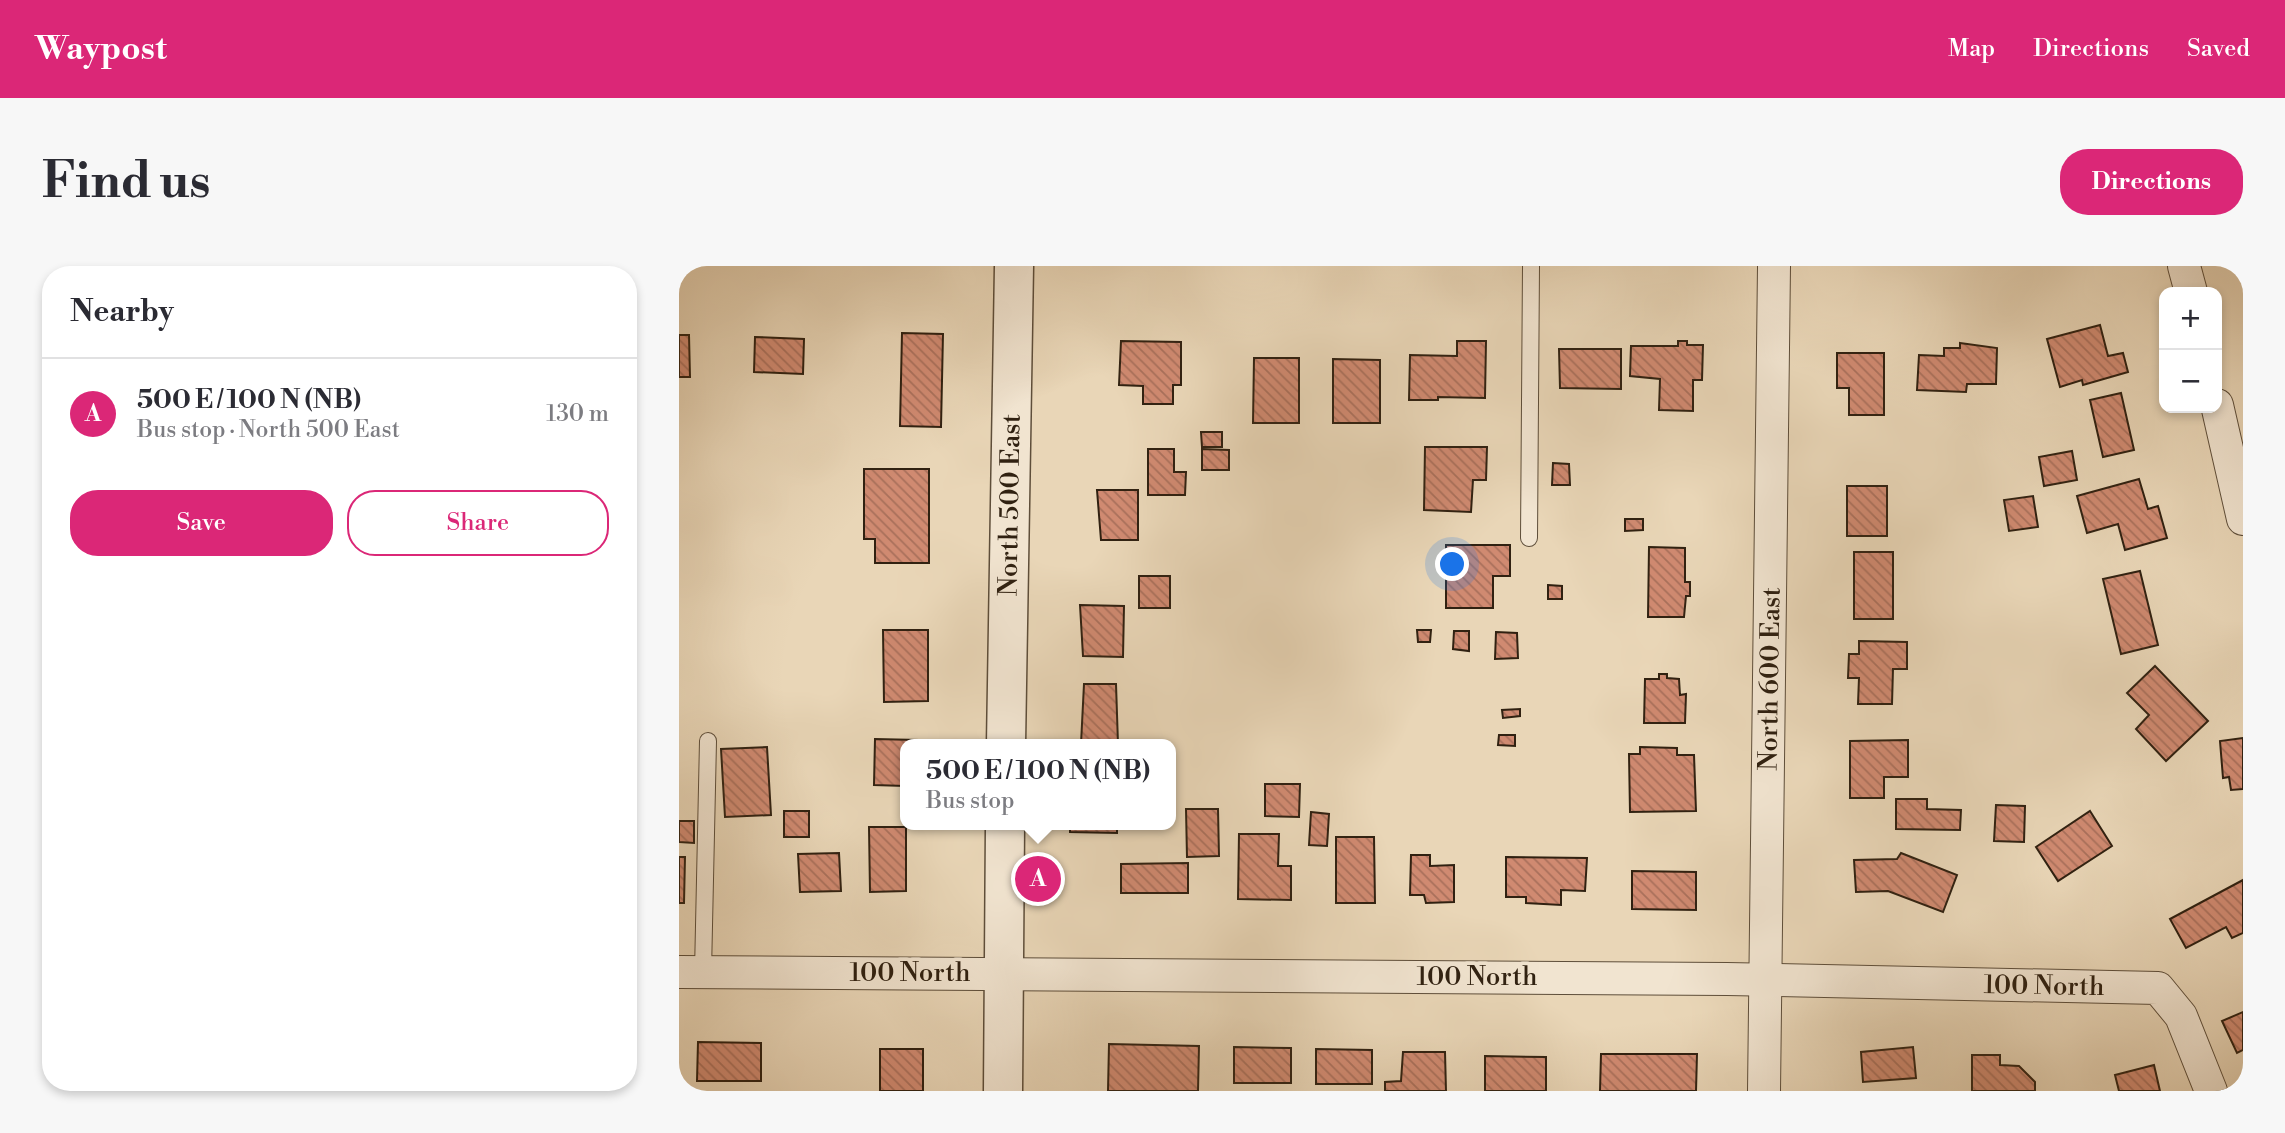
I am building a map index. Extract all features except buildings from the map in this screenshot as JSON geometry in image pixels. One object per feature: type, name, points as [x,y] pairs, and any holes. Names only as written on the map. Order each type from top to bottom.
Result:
[{"type":"street","name":"North 500 East","points":[[1006,739],[1014,266]]},
{"type":"street","name":"North 600 East","points":[[1764,1091],[1775,266]]},
{"type":"street","points":[[2184,266],[2189,287]]},
{"type":"street","points":[[2219,413],[2243,519]]},
{"type":"street","points":[[1003,1091],[1005,830]]},
{"type":"street","name":"100 North","points":[[691,972],[1765,980],[2158,988],[2181,1016],[2211,1091]]},
{"type":"lane","points":[[1529,538],[1531,266]]},
{"type":"lane","points":[[691,972],[708,741]]},
{"type":"place","name":"500 E / 100 N (NB)","points":[[1038,879]]}]
